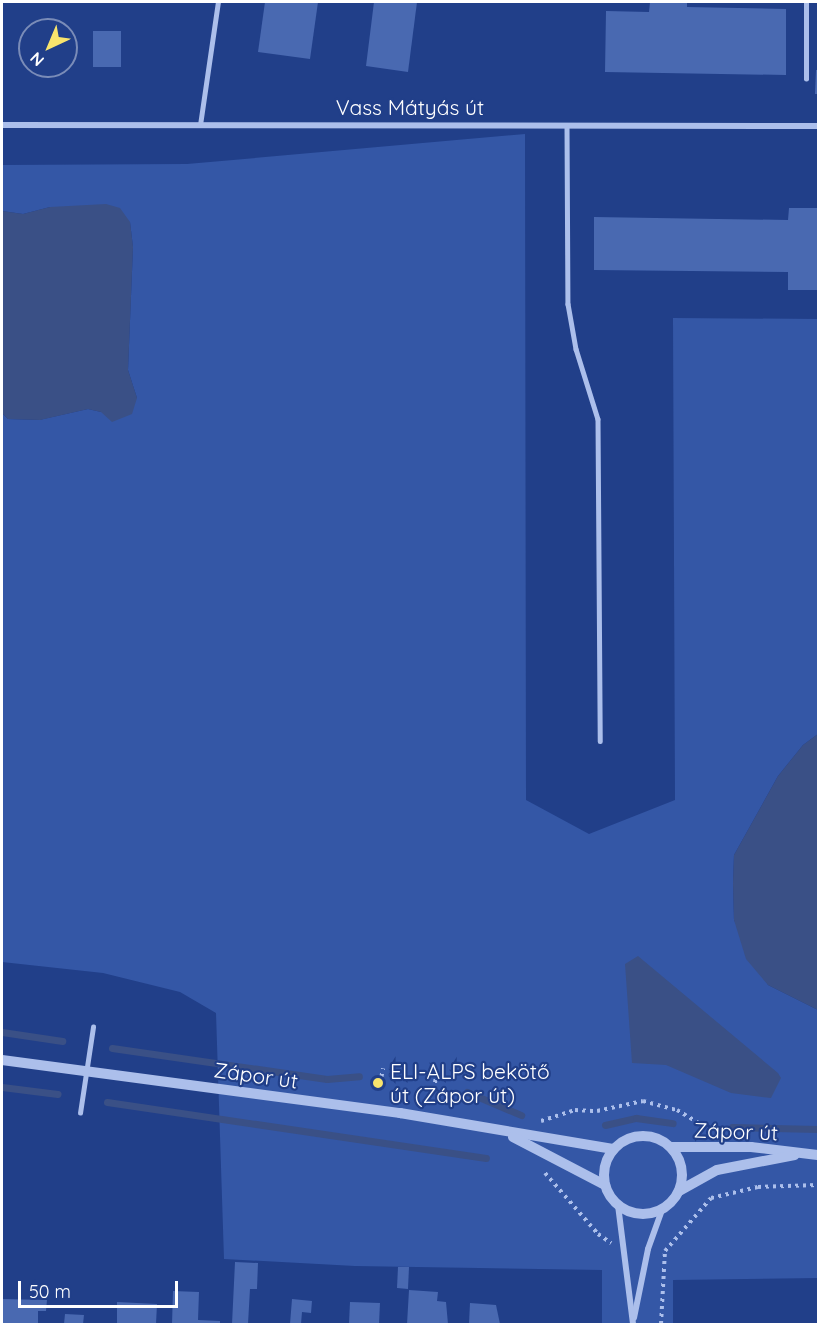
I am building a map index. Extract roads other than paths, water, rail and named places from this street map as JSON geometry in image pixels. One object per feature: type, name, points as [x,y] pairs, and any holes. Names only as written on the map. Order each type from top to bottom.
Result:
[{"type":"street","name":"Vass Mátyás út","points":[[2,125],[819,126]]},
{"type":"street","name":"Zápor út","points":[[2,1060],[400,1113],[505,1133],[613,1149]]},
{"type":"street","name":"Zápor út","points":[[505,1133],[605,1185]]},
{"type":"street","points":[[635,1136],[648,1136],[671,1147],[682,1168],[679,1191],[662,1210],[648,1249],[633,1324],[618,1205],[605,1185],[607,1160],[613,1149],[635,1136]]},
{"type":"street","name":"Zápor út","points":[[671,1147],[751,1147],[819,1155]]},
{"type":"street","name":"Zápor út","points":[[679,1191],[717,1170],[801,1153]]},
{"type":"street","points":[[618,1205],[639,1214],[662,1210]]},
{"type":"lane","points":[[200,125],[218,2]]},
{"type":"lane","points":[[806,2],[806,79]]},
{"type":"lane","points":[[567,125],[568,304],[576,349],[597,419],[600,741]]},
{"type":"lane","points":[[80,1113],[93,1027]]},
{"type":"waterway","points":[[2,1032],[62,1041]]},
{"type":"waterway","points":[[112,1048],[327,1079],[359,1076]]},
{"type":"waterway","points":[[2,1087],[58,1094]]},
{"type":"waterway","points":[[467,1092],[521,1115]]},
{"type":"waterway","points":[[107,1102],[486,1158]]},
{"type":"waterway","points":[[605,1125],[636,1118],[673,1123]]},
{"type":"waterway","points":[[732,1127],[818,1129]]},
{"type":"place","name":"ELI-ALPS bekötő út (Zápor út)","points":[[378,1083]]}]
